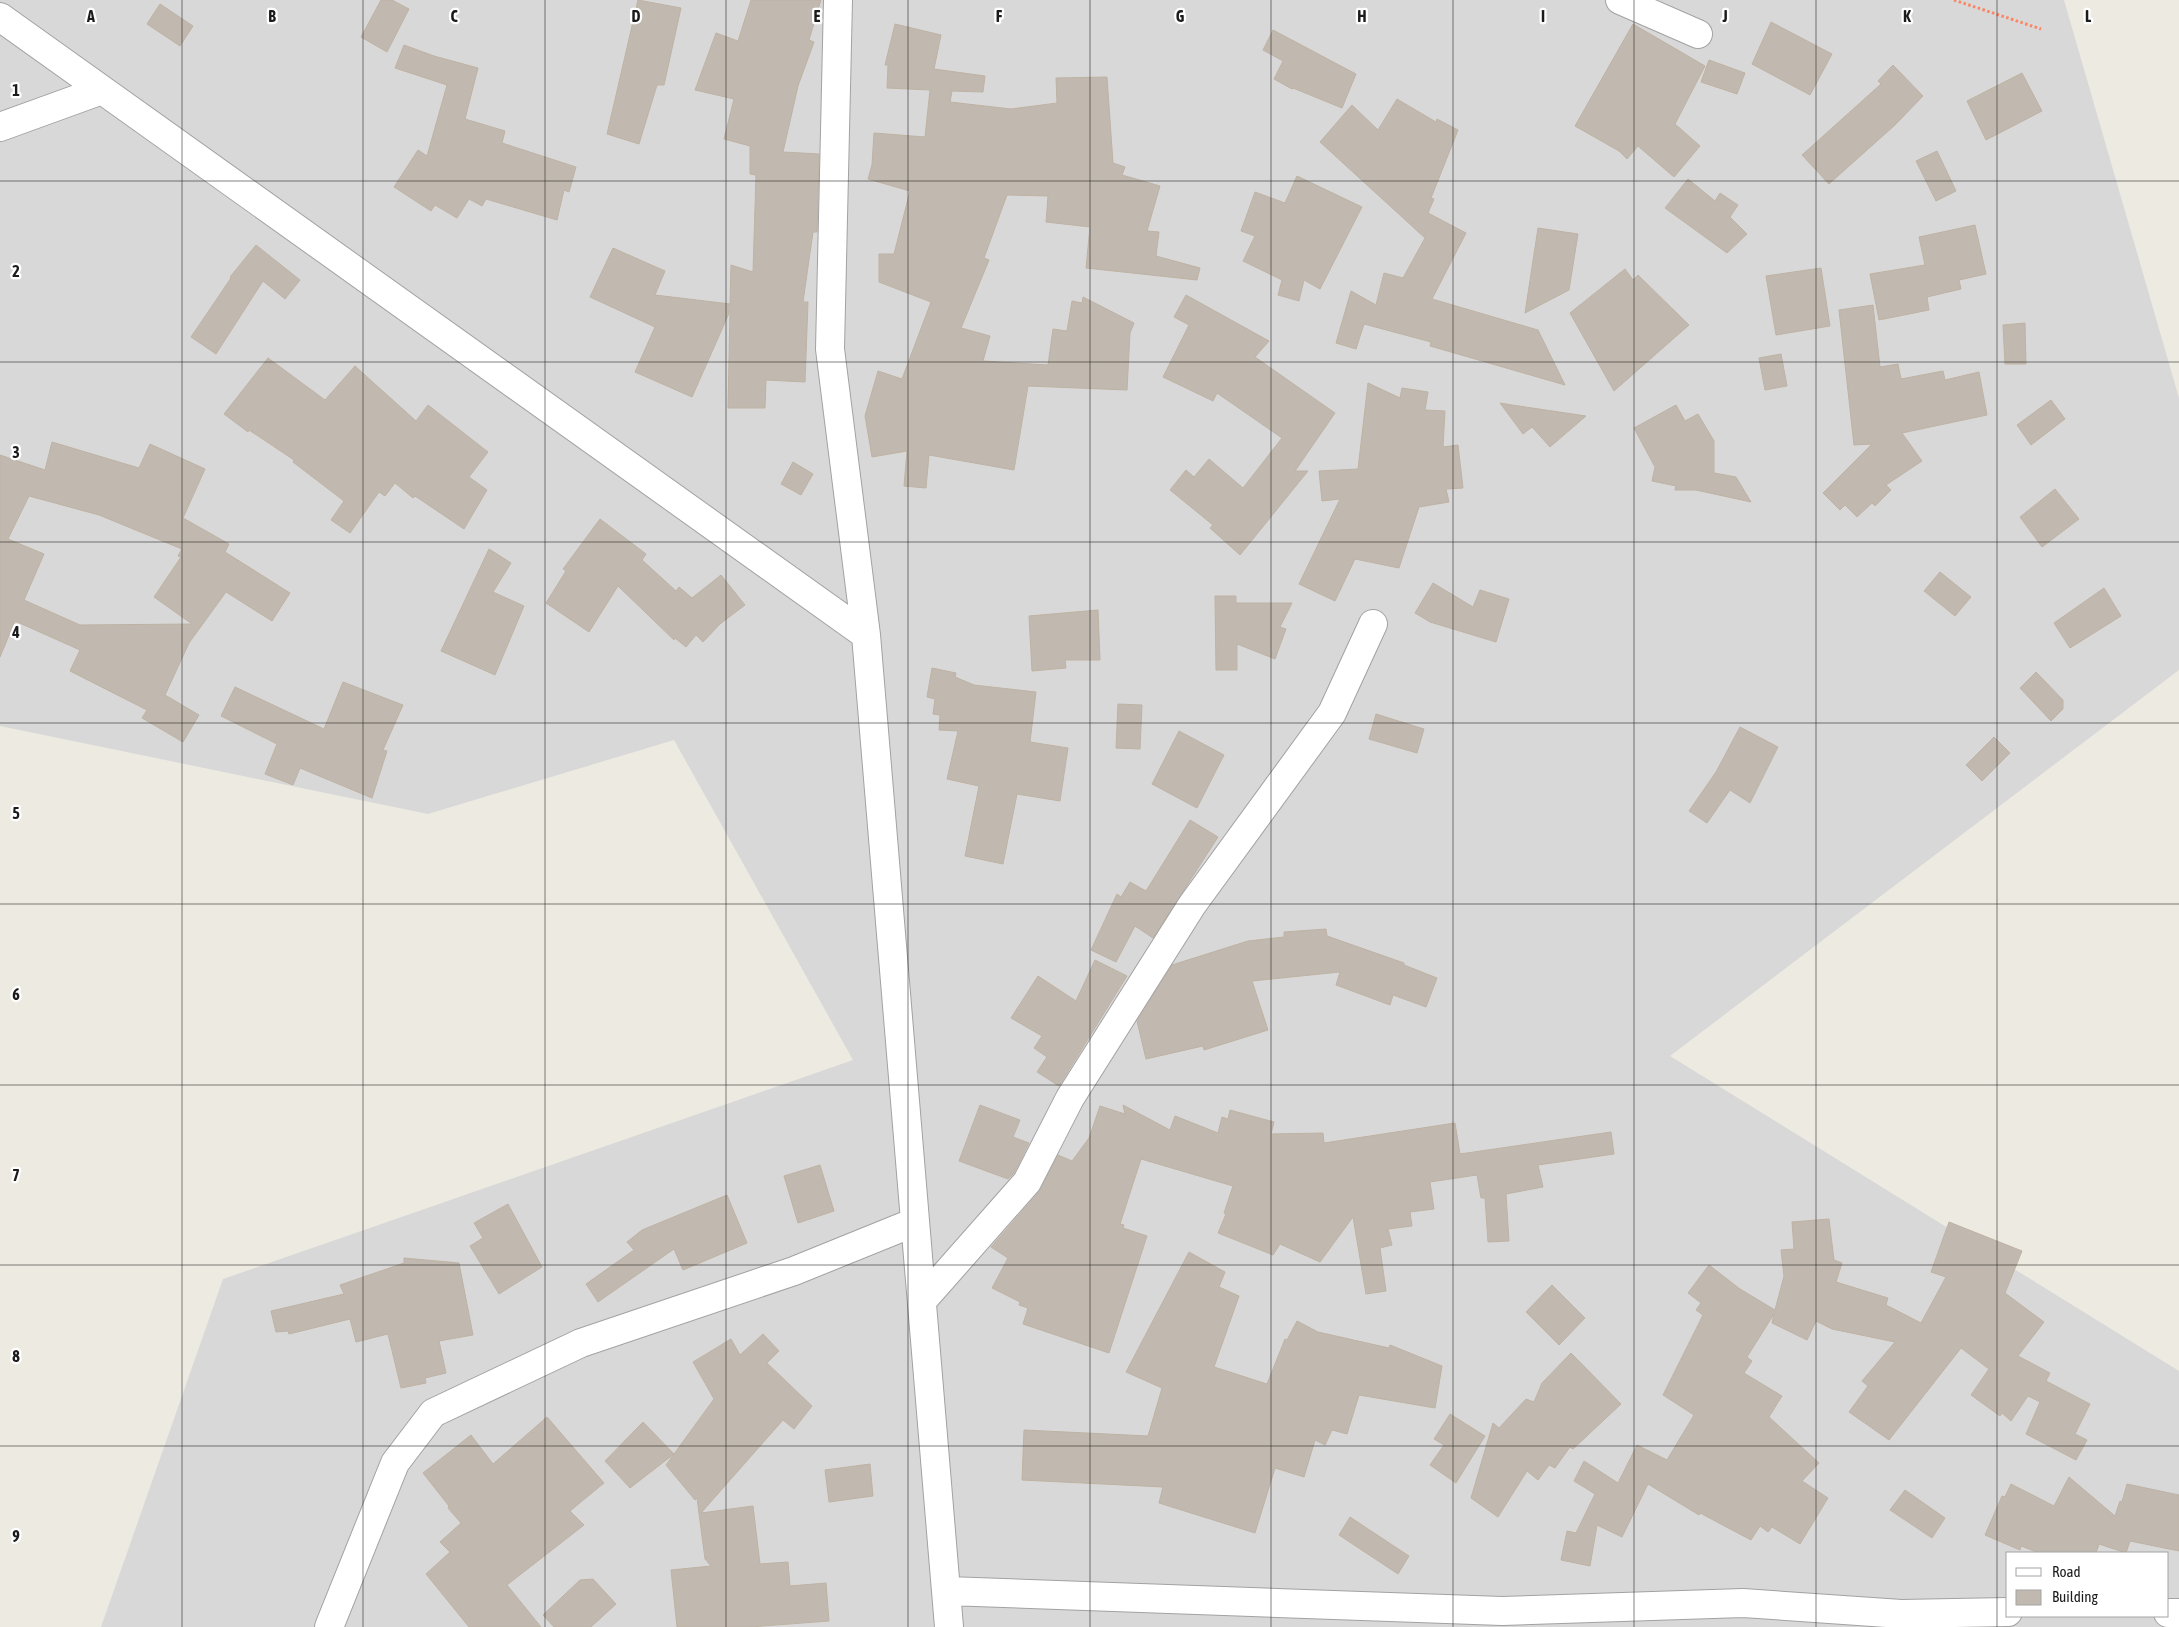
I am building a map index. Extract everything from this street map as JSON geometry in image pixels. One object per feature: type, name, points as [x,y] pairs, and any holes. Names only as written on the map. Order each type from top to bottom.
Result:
[{"type":"street","points":[[838,0],[830,349],[866,635],[950,1627]]},
{"type":"street","points":[[1620,0],[1698,34]]},
{"type":"street","points":[[0,17],[866,635]]},
{"type":"street","points":[[0,127],[102,90]]},
{"type":"street","points":[[922,1301],[1027,1182],[1070,1098],[1182,921],[1332,713],[1373,624]]},
{"type":"street","points":[[329,1627],[395,1463],[433,1412],[581,1343],[794,1271],[915,1222]]},
{"type":"street","points":[[946,1591],[1502,1611],[1743,1603],[1901,1614],[2006,1612]]},
{"type":"path","points":[[1954,0],[2041,29]]},
{"type":"shaded area","points":[[0,0],[2064,0],[2179,398],[2179,670],[1670,1056],[2179,1371],[2179,1627],[101,1627],[223,1279],[853,1060],[674,740],[428,814],[0,726]]},
{"type":"building","points":[[381,0],[392,0],[409,9],[387,52],[361,37]]},
{"type":"building","points":[[638,0],[681,8],[664,85],[657,85],[639,144],[607,134]]},
{"type":"building","points":[[751,0],[821,0],[809,40],[814,42],[798,86],[783,152],[819,154],[817,232],[813,232],[803,302],[808,302],[805,382],[766,380],[765,408],[728,408],[730,311],[692,397],[635,372],[655,327],[590,297],[613,248],[665,271],[655,295],[730,304],[731,265],[753,272],[756,175],[750,174],[750,146],[724,139],[734,99],[695,90],[716,33],[738,41]]},
{"type":"building","points":[[160,4],[193,26],[180,46],[147,24]]},
{"type":"building","points":[[1771,22],[1832,54],[1810,95],[1752,64]]},
{"type":"building","points":[[895,24],[941,35],[934,69],[985,76],[983,92],[952,91],[950,102],[1011,109],[1057,103],[1056,78],[1107,77],[1113,163],[1125,167],[1122,175],[1160,186],[1147,231],[1159,232],[1156,256],[1200,268],[1197,280],[1086,268],[1090,227],[1046,222],[1048,196],[1007,195],[984,258],[989,260],[961,328],[990,336],[983,361],[1048,365],[1053,329],[1067,331],[1072,301],[1082,303],[1083,297],[1134,323],[1130,333],[1127,390],[1028,386],[1014,470],[929,455],[926,488],[904,486],[907,451],[872,457],[865,416],[878,371],[902,379],[931,302],[879,282],[879,254],[894,254],[910,191],[868,179],[872,165],[874,133],[925,137],[930,90],[887,88],[888,65],[885,65]]},
{"type":"building","points":[[1633,24],[1705,66],[1675,124],[1700,146],[1674,177],[1638,146],[1627,159],[1619,151],[1575,126]]},
{"type":"building","points":[[1273,30],[1356,74],[1342,108],[1292,89],[1274,79],[1283,61],[1263,50]]},
{"type":"building","points":[[404,45],[434,56],[478,68],[465,119],[505,131],[502,143],[576,167],[569,192],[564,190],[557,220],[486,199],[482,206],[469,199],[457,218],[435,205],[431,211],[394,187],[418,150],[427,156],[447,85],[395,68]]},
{"type":"building","points":[[1709,60],[1745,73],[1737,94],[1701,82]]},
{"type":"building","points":[[1893,65],[1923,96],[1895,125],[1829,184],[1802,155],[1881,84],[1878,81]]},
{"type":"building","points":[[2022,73],[2042,111],[1986,140],[1967,101]]},
{"type":"building","points":[[1397,99],[1436,122],[1437,119],[1458,130],[1431,198],[1434,199],[1428,213],[1466,233],[1432,299],[1538,330],[1565,385],[1430,346],[1431,342],[1364,324],[1356,349],[1336,343],[1351,291],[1376,305],[1384,273],[1403,278],[1425,238],[1320,142],[1352,105],[1378,130]]},
{"type":"building","points":[[1937,151],[1956,191],[1936,201],[1916,161]]},
{"type":"building","points":[[1297,176],[1362,207],[1320,289],[1304,280],[1299,301],[1278,295],[1282,280],[1243,261],[1255,236],[1241,231],[1255,192],[1285,203]]},
{"type":"building","points":[[1688,179],[1715,201],[1720,193],[1738,205],[1730,217],[1747,234],[1727,253],[1665,208]]},
{"type":"building","points":[[1975,225],[1986,274],[1959,280],[1961,289],[1927,297],[1929,310],[1879,320],[1870,274],[1925,265],[1919,237]]},
{"type":"building","points":[[1538,228],[1578,234],[1569,290],[1525,313]]},
{"type":"building","points":[[256,245],[300,280],[285,299],[263,281],[216,354],[191,337],[230,277]]},
{"type":"building","points":[[1821,268],[1830,326],[1776,335],[1766,276]]},
{"type":"building","points":[[1625,269],[1633,280],[1638,275],[1689,325],[1614,391],[1570,313]]},
{"type":"building","points":[[1186,295],[1269,341],[1255,357],[1335,413],[1295,471],[1308,471],[1240,555],[1210,528],[1213,525],[1170,490],[1186,470],[1194,477],[1209,459],[1243,488],[1282,438],[1217,393],[1213,401],[1163,377],[1189,325],[1174,317]]},
{"type":"building","points":[[1873,305],[1880,367],[1898,364],[1901,379],[1943,371],[1945,380],[1979,372],[1987,415],[1902,433],[1922,461],[1886,485],[1891,490],[1875,506],[1872,503],[1857,517],[1845,505],[1840,510],[1823,493],[1872,444],[1854,445],[1839,310]]},
{"type":"building","points":[[2025,323],[2026,364],[2005,364],[2003,325]]},
{"type":"building","points":[[1781,354],[1787,386],[1765,390],[1759,358]]},
{"type":"building","points":[[268,358],[325,400],[355,366],[416,421],[428,405],[488,452],[469,477],[487,490],[464,529],[415,496],[413,498],[395,483],[385,496],[379,492],[350,533],[331,520],[344,501],[293,462],[294,460],[249,430],[248,432],[224,414]]},
{"type":"building","points":[[1368,383],[1400,398],[1402,388],[1428,392],[1425,410],[1445,411],[1443,447],[1458,445],[1463,488],[1446,489],[1449,502],[1419,507],[1399,568],[1355,559],[1335,601],[1299,584],[1340,499],[1322,501],[1319,471],[1358,469]]},
{"type":"building","points":[[2051,400],[2065,419],[2031,445],[2017,425]]},
{"type":"building","points":[[1500,403],[1586,416],[1550,447],[1532,427],[1523,434]]},
{"type":"building","points":[[1676,405],[1685,421],[1698,414],[1714,441],[1714,473],[1736,477],[1751,502],[1696,490],[1675,490],[1676,486],[1652,481],[1655,467],[1634,428]]},
{"type":"building","points":[[52,442],[139,468],[150,444],[205,469],[183,518],[229,544],[225,552],[290,593],[272,621],[226,592],[189,643],[165,695],[199,715],[183,742],[142,718],[147,710],[70,671],[80,650],[15,621],[0,657],[0,455],[45,470]],"holes":[[[29,496],[99,515],[182,549],[178,556],[181,557],[154,597],[192,624],[80,625],[24,600],[44,554],[8,539]]]},
{"type":"building","points":[[793,462],[813,474],[801,495],[781,484]]},
{"type":"building","points":[[2055,489],[2079,519],[2042,547],[2020,517]]},
{"type":"building","points":[[600,519],[646,554],[642,560],[676,591],[679,587],[692,598],[721,575],[745,605],[720,624],[703,642],[696,635],[686,647],[675,638],[674,640],[618,586],[589,632],[546,603],[566,571],[563,569]]},
{"type":"building","points":[[489,549],[511,563],[493,592],[524,606],[495,675],[441,651]]},
{"type":"building","points":[[1940,572],[1971,597],[1955,616],[1924,591]]},
{"type":"building","points":[[1433,583],[1473,607],[1480,590],[1509,599],[1496,642],[1430,622],[1415,613]]},
{"type":"building","points":[[2104,588],[2121,616],[2070,648],[2054,623]]},
{"type":"building","points":[[1215,596],[1236,596],[1236,603],[1292,603],[1280,627],[1286,629],[1275,659],[1237,644],[1237,670],[1216,670]]},
{"type":"building","points":[[1098,610],[1100,660],[1065,660],[1066,668],[1032,671],[1029,616]]},
{"type":"building","points":[[932,668],[956,673],[955,677],[974,685],[1036,692],[1030,742],[1068,748],[1060,801],[1017,794],[1003,864],[965,856],[979,786],[947,779],[958,731],[939,730],[940,715],[933,714],[935,699],[927,697]]},
{"type":"building","points":[[2036,672],[2063,700],[2063,709],[2051,721],[2020,688]]},
{"type":"building","points":[[343,682],[403,705],[383,750],[387,751],[372,798],[300,768],[293,785],[265,774],[277,744],[221,716],[235,687],[324,729]]},
{"type":"building","points":[[1118,704],[1142,705],[1140,749],[1116,748]]},
{"type":"building","points":[[1376,714],[1424,729],[1417,753],[1369,739]]},
{"type":"building","points":[[1740,727],[1778,747],[1750,803],[1730,790],[1707,823],[1689,811],[1716,772]]},
{"type":"building","points":[[1179,731],[1224,755],[1197,808],[1152,784]]},
{"type":"building","points":[[1994,737],[2010,753],[1982,781],[1966,765]]},
{"type":"building","points":[[1190,820],[1218,837],[1153,938],[1135,926],[1116,962],[1091,950],[1117,894],[1121,897],[1130,882],[1146,891]]},
{"type":"building","points":[[1326,929],[1327,936],[1404,963],[1404,965],[1437,978],[1426,1007],[1393,995],[1390,1005],[1336,985],[1340,972],[1252,981],[1268,1030],[1204,1050],[1203,1046],[1146,1059],[1137,1021],[1172,965],[1248,941],[1284,937],[1284,932]]},
{"type":"building","points":[[1095,960],[1127,976],[1059,1086],[1037,1072],[1047,1057],[1034,1048],[1042,1036],[1011,1018],[1038,976],[1076,1001]]},
{"type":"building","points":[[980,1105],[1020,1120],[1013,1137],[1029,1143],[1014,1173],[1008,1179],[959,1161]]},
{"type":"building","points":[[1123,1105],[1170,1130],[1175,1116],[1218,1133],[1222,1117],[1228,1119],[1230,1110],[1274,1122],[1271,1134],[1323,1133],[1324,1143],[1455,1123],[1460,1154],[1611,1132],[1614,1154],[1538,1165],[1543,1187],[1506,1194],[1509,1241],[1488,1242],[1485,1198],[1481,1198],[1477,1175],[1430,1182],[1434,1209],[1410,1212],[1412,1226],[1388,1229],[1392,1245],[1380,1248],[1386,1291],[1366,1294],[1353,1217],[1320,1262],[1280,1244],[1273,1255],[1218,1233],[1226,1214],[1224,1213],[1233,1186],[1141,1159],[1120,1224],[1124,1225],[1123,1228],[1147,1236],[1109,1353],[1023,1324],[1028,1308],[1019,1305],[1020,1302],[992,1288],[1008,1258],[991,1247],[1039,1192],[1058,1155],[1072,1161],[1089,1138],[1100,1106],[1125,1114]]},
{"type":"building","points":[[820,1165],[834,1211],[798,1223],[784,1176]]},
{"type":"building","points":[[727,1195],[747,1243],[683,1270],[674,1249],[598,1302],[586,1284],[634,1250],[627,1242],[642,1230]]},
{"type":"building","points":[[508,1204],[542,1267],[499,1294],[470,1246],[483,1238],[474,1223]]},
{"type":"building","points":[[1829,1219],[1834,1260],[1842,1263],[1836,1282],[1888,1298],[1886,1305],[1921,1323],[1946,1277],[1931,1272],[1949,1222],[2022,1251],[2005,1293],[2044,1322],[2018,1356],[2050,1373],[2046,1381],[2090,1404],[2075,1434],[2087,1440],[2076,1460],[2026,1434],[2040,1402],[2028,1396],[2011,1421],[2002,1413],[2000,1416],[1971,1395],[1989,1369],[1961,1348],[1889,1440],[1849,1412],[1868,1386],[1862,1381],[1895,1342],[1832,1329],[1816,1321],[1807,1340],[1772,1323],[1774,1314],[1747,1357],[1752,1361],[1744,1373],[1782,1396],[1769,1417],[1819,1463],[1802,1481],[1828,1498],[1800,1544],[1772,1527],[1768,1532],[1760,1526],[1751,1540],[1700,1513],[1699,1515],[1648,1484],[1622,1537],[1597,1525],[1590,1566],[1561,1560],[1567,1531],[1576,1533],[1595,1494],[1574,1481],[1584,1461],[1618,1483],[1637,1445],[1667,1460],[1694,1415],[1663,1395],[1703,1315],[1696,1310],[1701,1303],[1688,1293],[1709,1265],[1740,1289],[1775,1310],[1784,1276],[1781,1250],[1794,1249],[1792,1222]]},
{"type":"building","points":[[1189,1252],[1225,1272],[1219,1287],[1239,1296],[1214,1367],[1267,1384],[1285,1339],[1287,1340],[1297,1321],[1318,1332],[1389,1348],[1390,1345],[1442,1366],[1435,1408],[1359,1395],[1347,1434],[1332,1430],[1325,1445],[1315,1440],[1304,1477],[1275,1468],[1255,1533],[1159,1503],[1163,1487],[1022,1480],[1024,1430],[1148,1436],[1162,1388],[1126,1372]]},
{"type":"building","points":[[404,1258],[459,1263],[473,1335],[439,1341],[446,1373],[425,1378],[426,1383],[401,1388],[388,1334],[356,1342],[350,1319],[289,1334],[288,1331],[276,1332],[271,1311],[344,1294],[340,1285],[404,1263]]},
{"type":"building","points":[[1552,1285],[1585,1318],[1559,1345],[1526,1312]]},
{"type":"building","points":[[763,1334],[779,1351],[767,1363],[812,1406],[794,1429],[783,1420],[701,1513],[753,1506],[760,1564],[788,1562],[790,1586],[826,1583],[829,1621],[750,1627],[677,1627],[671,1570],[711,1566],[705,1559],[697,1498],[695,1500],[666,1465],[714,1399],[693,1362],[731,1339],[740,1355]]},
{"type":"building","points":[[1571,1353],[1621,1404],[1573,1449],[1570,1447],[1555,1468],[1549,1465],[1538,1480],[1527,1471],[1498,1517],[1471,1498],[1493,1423],[1499,1428],[1526,1399],[1534,1402],[1542,1383]]},
{"type":"building","points":[[1450,1414],[1485,1436],[1456,1483],[1430,1465],[1444,1445],[1434,1439]]},
{"type":"building","points":[[547,1417],[604,1483],[570,1511],[584,1525],[507,1585],[541,1627],[469,1627],[426,1574],[450,1552],[440,1542],[461,1523],[423,1473],[471,1435],[493,1464]]},
{"type":"building","points":[[643,1422],[674,1454],[630,1488],[605,1461]]},
{"type":"building","points":[[870,1464],[873,1496],[829,1502],[825,1470]]},
{"type":"building","points":[[2069,1477],[2115,1516],[2120,1501],[2122,1502],[2127,1484],[2179,1495],[2179,1551],[2130,1541],[2126,1552],[2099,1544],[2096,1552],[2036,1552],[2021,1546],[2020,1550],[1985,1535],[2002,1496],[2005,1497],[2011,1484],[2054,1506]]},
{"type":"building","points":[[1905,1490],[1945,1518],[1932,1538],[1890,1510]]},
{"type":"building","points":[[1350,1517],[1409,1556],[1398,1574],[1339,1535]]},
{"type":"building","points":[[593,1579],[616,1604],[591,1627],[554,1627],[543,1615],[580,1580]]}]
